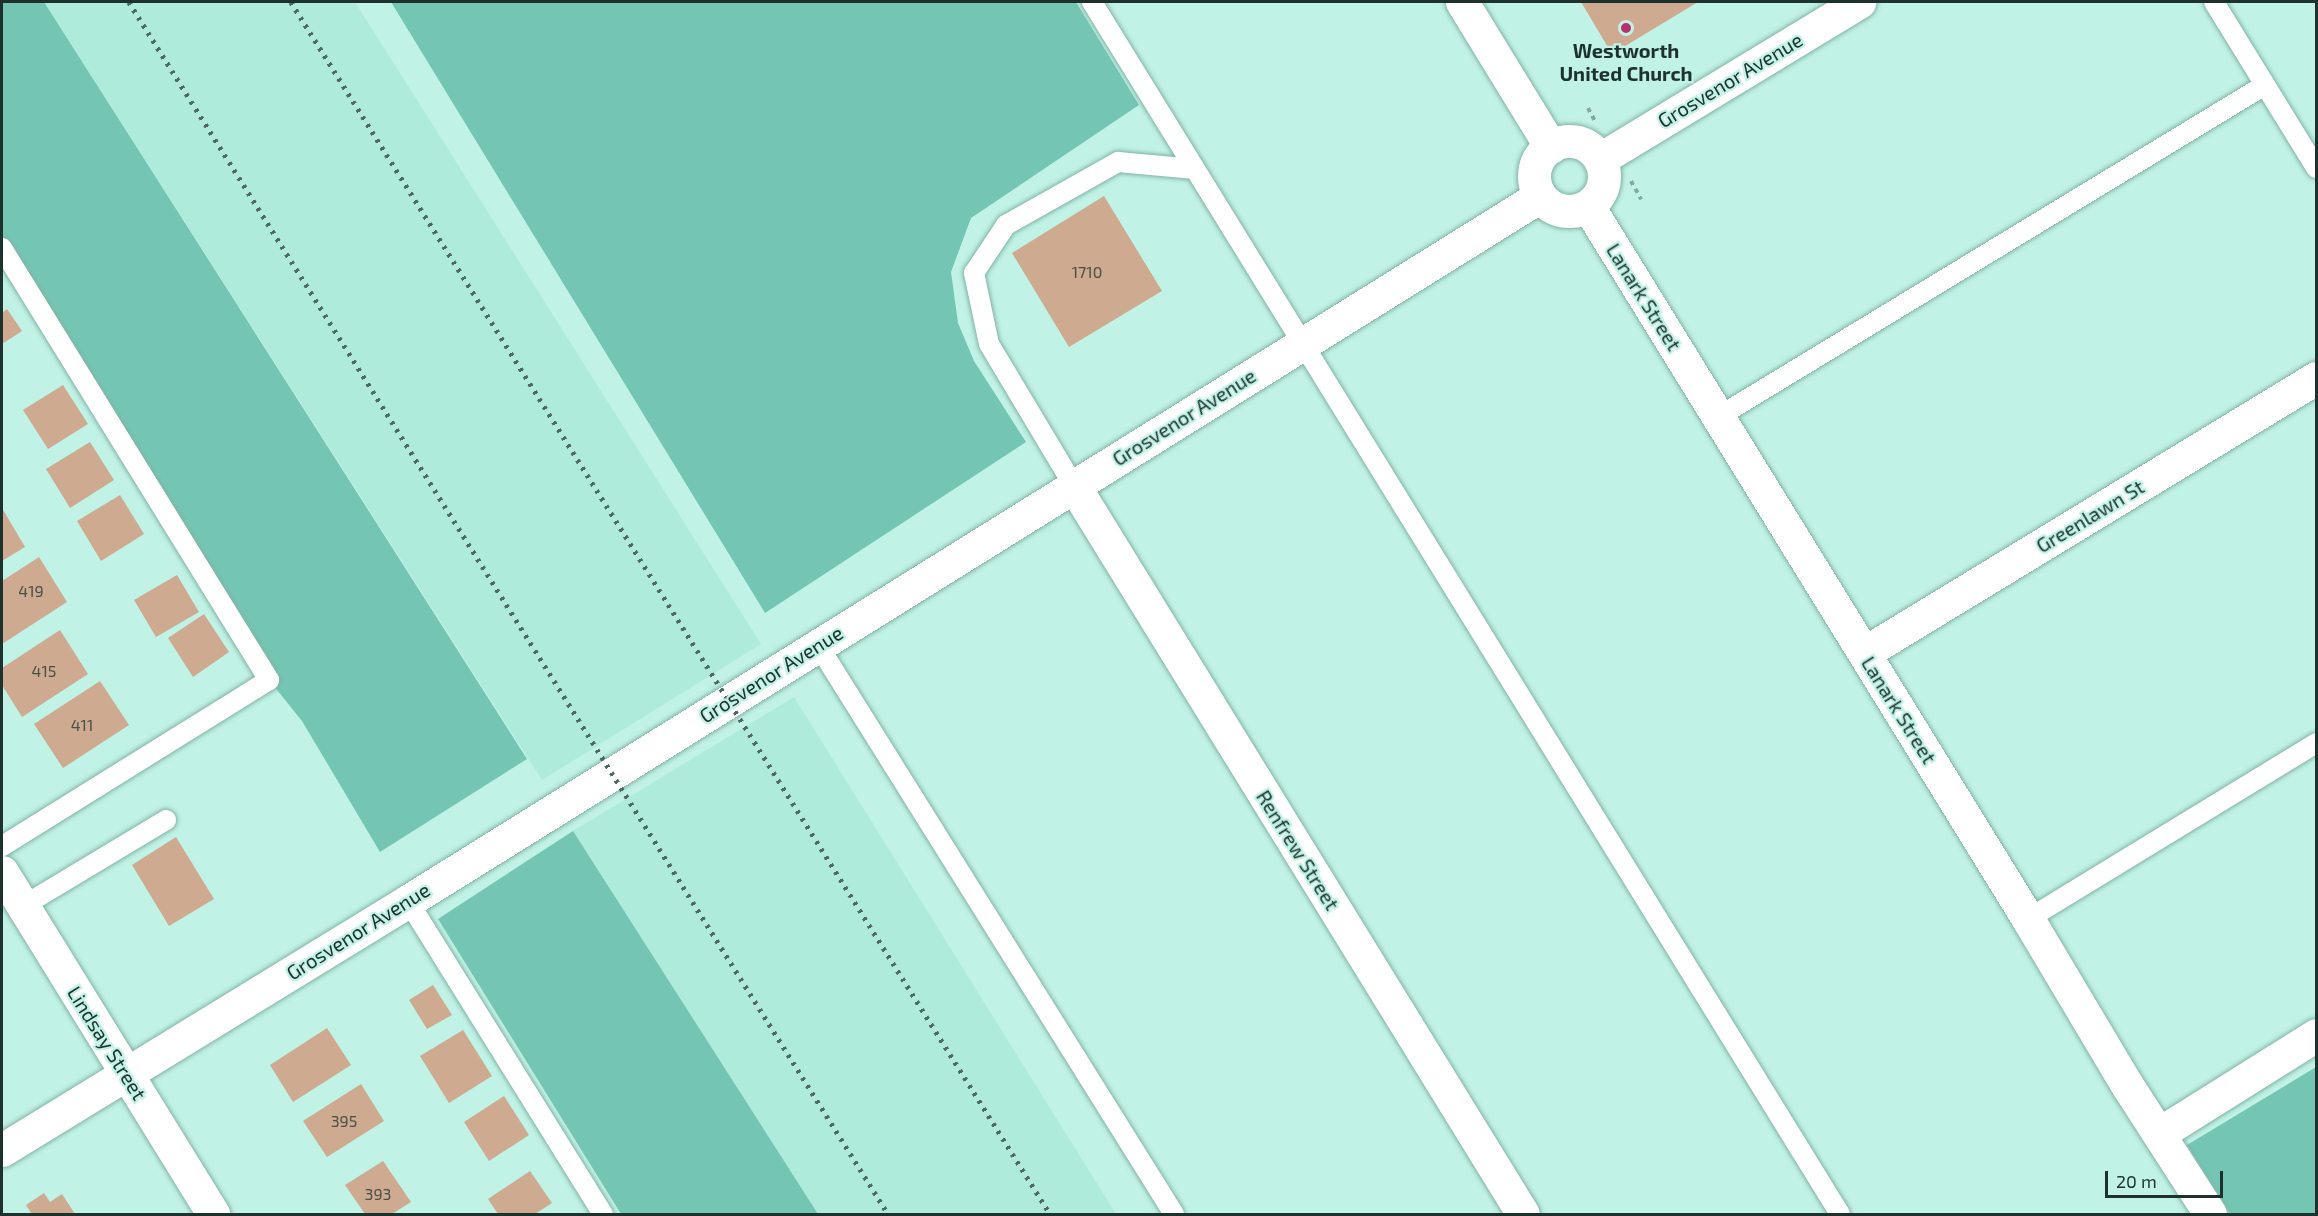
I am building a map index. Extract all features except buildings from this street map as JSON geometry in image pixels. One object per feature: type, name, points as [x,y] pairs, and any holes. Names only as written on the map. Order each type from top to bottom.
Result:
[{"type":"street","points":[[1462,2],[1551,147]]},
{"type":"street","name":"Grosvenor Avenue","points":[[1600,159],[1859,2]]},
{"type":"street","points":[[1573,141],[1593,150],[1600,159],[1605,179],[1596,200],[1588,206],[1567,212],[1547,204],[1540,196],[1535,186],[1536,163],[1551,147],[1561,142],[1573,141]]},
{"type":"street","name":"Grosvenor Avenue","points":[[2,1150],[408,901],[1540,196]]},
{"type":"street","name":"Lanark Street","points":[[1588,206],[2028,919],[2127,1084],[2210,1215]]},
{"type":"street","name":"Greenlawn St","points":[[1864,653],[2316,378]]},
{"type":"street","name":"Renfrew Street","points":[[1074,486],[1523,1215]]},
{"type":"street","name":"Lindsay Street","points":[[2,872],[213,1215]]},
{"type":"street","points":[[2160,1133],[2316,1035]]},
{"type":"lane","points":[[1092,2],[1840,1215]]},
{"type":"lane","points":[[2214,2],[2316,168]]},
{"type":"lane","points":[[1718,417],[2265,85]]},
{"type":"lane","points":[[1074,486],[989,344],[974,273],[1006,225],[1118,162],[1195,169]]},
{"type":"lane","points":[[2,248],[269,680],[2,846]]},
{"type":"lane","points":[[818,645],[1174,1215]]},
{"type":"lane","points":[[2028,919],[2316,743]]},
{"type":"lane","points":[[23,906],[166,820]]},
{"type":"lane","points":[[408,901],[603,1215]]},
{"type":"shaded area","points":[[2,2],[44,2],[527,759],[380,852],[302,721],[269,680],[2,248]]},
{"type":"shaded area","points":[[44,2],[355,2],[761,644],[542,780]]},
{"type":"shaded area","points":[[391,2],[1076,2],[1139,105],[971,218],[951,272],[958,323],[974,361],[1026,442],[765,613]]},
{"type":"shaded area","points":[[794,697],[1116,1214],[818,1214],[573,831]]},
{"type":"shaded area","points":[[573,831],[818,1214],[621,1214],[438,919]]},
{"type":"shaded area","points":[[2316,1067],[2316,1214],[2230,1214],[2187,1145]]},
{"type":"railway","points":[[129,2],[888,1214]]},
{"type":"railway","points":[[291,2],[1050,1214]]},
{"type":"place","name":"Westworth United Church","points":[[1626,28]]}]
